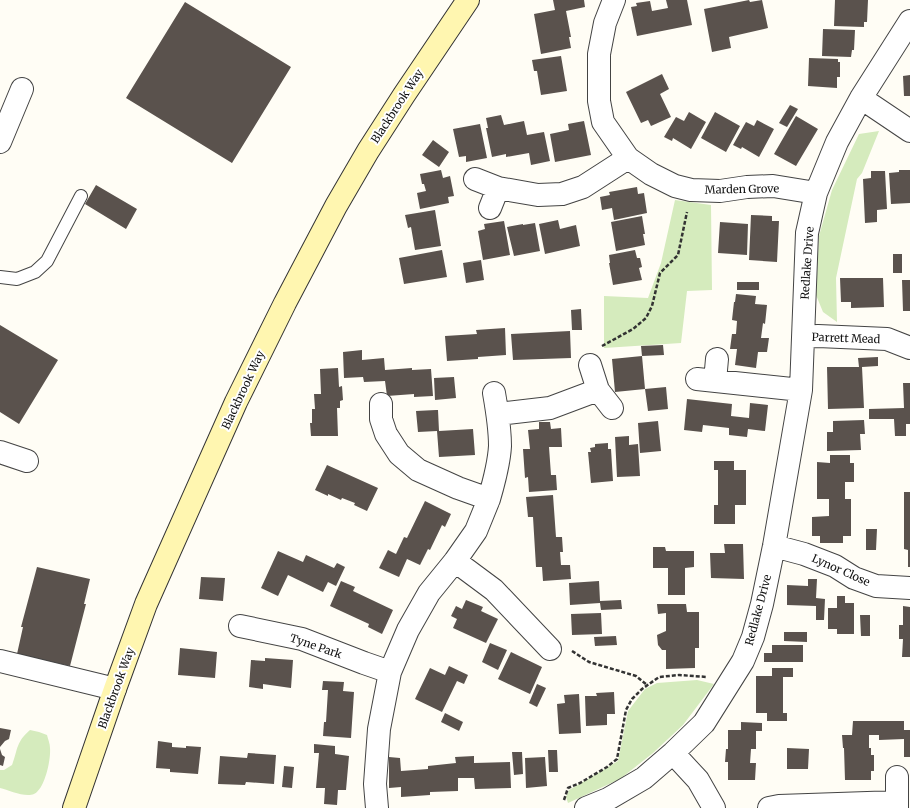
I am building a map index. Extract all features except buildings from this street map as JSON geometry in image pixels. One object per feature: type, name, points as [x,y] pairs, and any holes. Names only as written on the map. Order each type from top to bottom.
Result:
[{"type":"street","name":"Blackbrook Way","points":[[76,808],[115,689],[150,597],[236,402],[285,303],[336,206],[368,151],[468,0]]},
{"type":"street","name":"Marden Grove","points":[[614,0],[605,23],[598,54],[599,101],[603,122],[628,158],[651,174],[675,186],[691,190],[720,191],[747,187],[773,186],[816,193]]},
{"type":"street","name":"Redlake Drive","points":[[586,808],[608,799],[644,778],[673,753],[704,723],[743,662],[753,637],[762,604],[774,546],[801,390],[807,233],[816,193],[836,142],[861,98],[910,21]]},
{"type":"street","points":[[0,142],[22,89]]},
{"type":"street","points":[[861,98],[910,131]]},
{"type":"street","points":[[475,179],[494,198],[538,194],[562,194],[583,187],[628,158]]},
{"type":"street","name":"Parrett Mead","points":[[804,337],[818,336],[887,339],[910,348]]},
{"type":"street","points":[[717,359],[706,380],[801,390]]},
{"type":"street","points":[[590,365],[598,390],[612,408]]},
{"type":"street","points":[[498,414],[550,408],[598,390]]},
{"type":"street","points":[[377,808],[375,784],[379,729],[390,672],[408,630],[429,593],[476,531],[490,499],[500,446],[498,414],[494,393]]},
{"type":"street","points":[[381,404],[382,419],[386,434],[399,454],[418,470],[458,488],[490,499]]},
{"type":"street","points":[[0,452],[27,461]]},
{"type":"street","name":"Lynor Close","points":[[774,546],[804,554],[835,566],[854,578],[876,586],[910,588]]},
{"type":"street","points":[[454,561],[494,590],[550,649]]},
{"type":"street","name":"Tyne Park","points":[[240,626],[302,639],[390,672]]},
{"type":"street","points":[[0,661],[115,689]]},
{"type":"street","points":[[673,753],[698,780],[714,808]]},
{"type":"street","points":[[769,808],[779,806],[897,805],[896,777]]},
{"type":"lane","points":[[0,277],[17,279],[35,272],[47,261],[81,196]]},
{"type":"path","points":[[590,365],[596,352],[603,344],[632,329],[646,318],[652,306],[660,273],[678,255],[691,190]]},
{"type":"path","points":[[550,649],[557,648],[571,650],[589,662],[636,676],[647,685]]},
{"type":"path","points":[[564,801],[568,788],[580,783],[607,767],[617,759],[626,710],[632,699],[647,685],[659,677],[678,675],[698,676],[714,679],[727,686]]},
{"type":"green space","points":[[879,131],[862,173],[857,179],[836,278],[837,322],[823,312],[816,295],[819,236],[832,190],[859,134]]},
{"type":"green space","points":[[675,200],[711,205],[712,290],[687,291],[681,343],[604,348],[604,296],[648,298],[661,263]]},
{"type":"green space","points":[[697,680],[714,684],[683,725],[653,753],[620,779],[568,803],[566,797],[569,790],[618,761],[628,711],[645,689],[657,683]]},
{"type":"green space","points":[[30,730],[47,735],[50,745],[48,766],[41,786],[38,791],[30,795],[0,788],[0,770],[4,770],[12,765],[22,738]]}]
